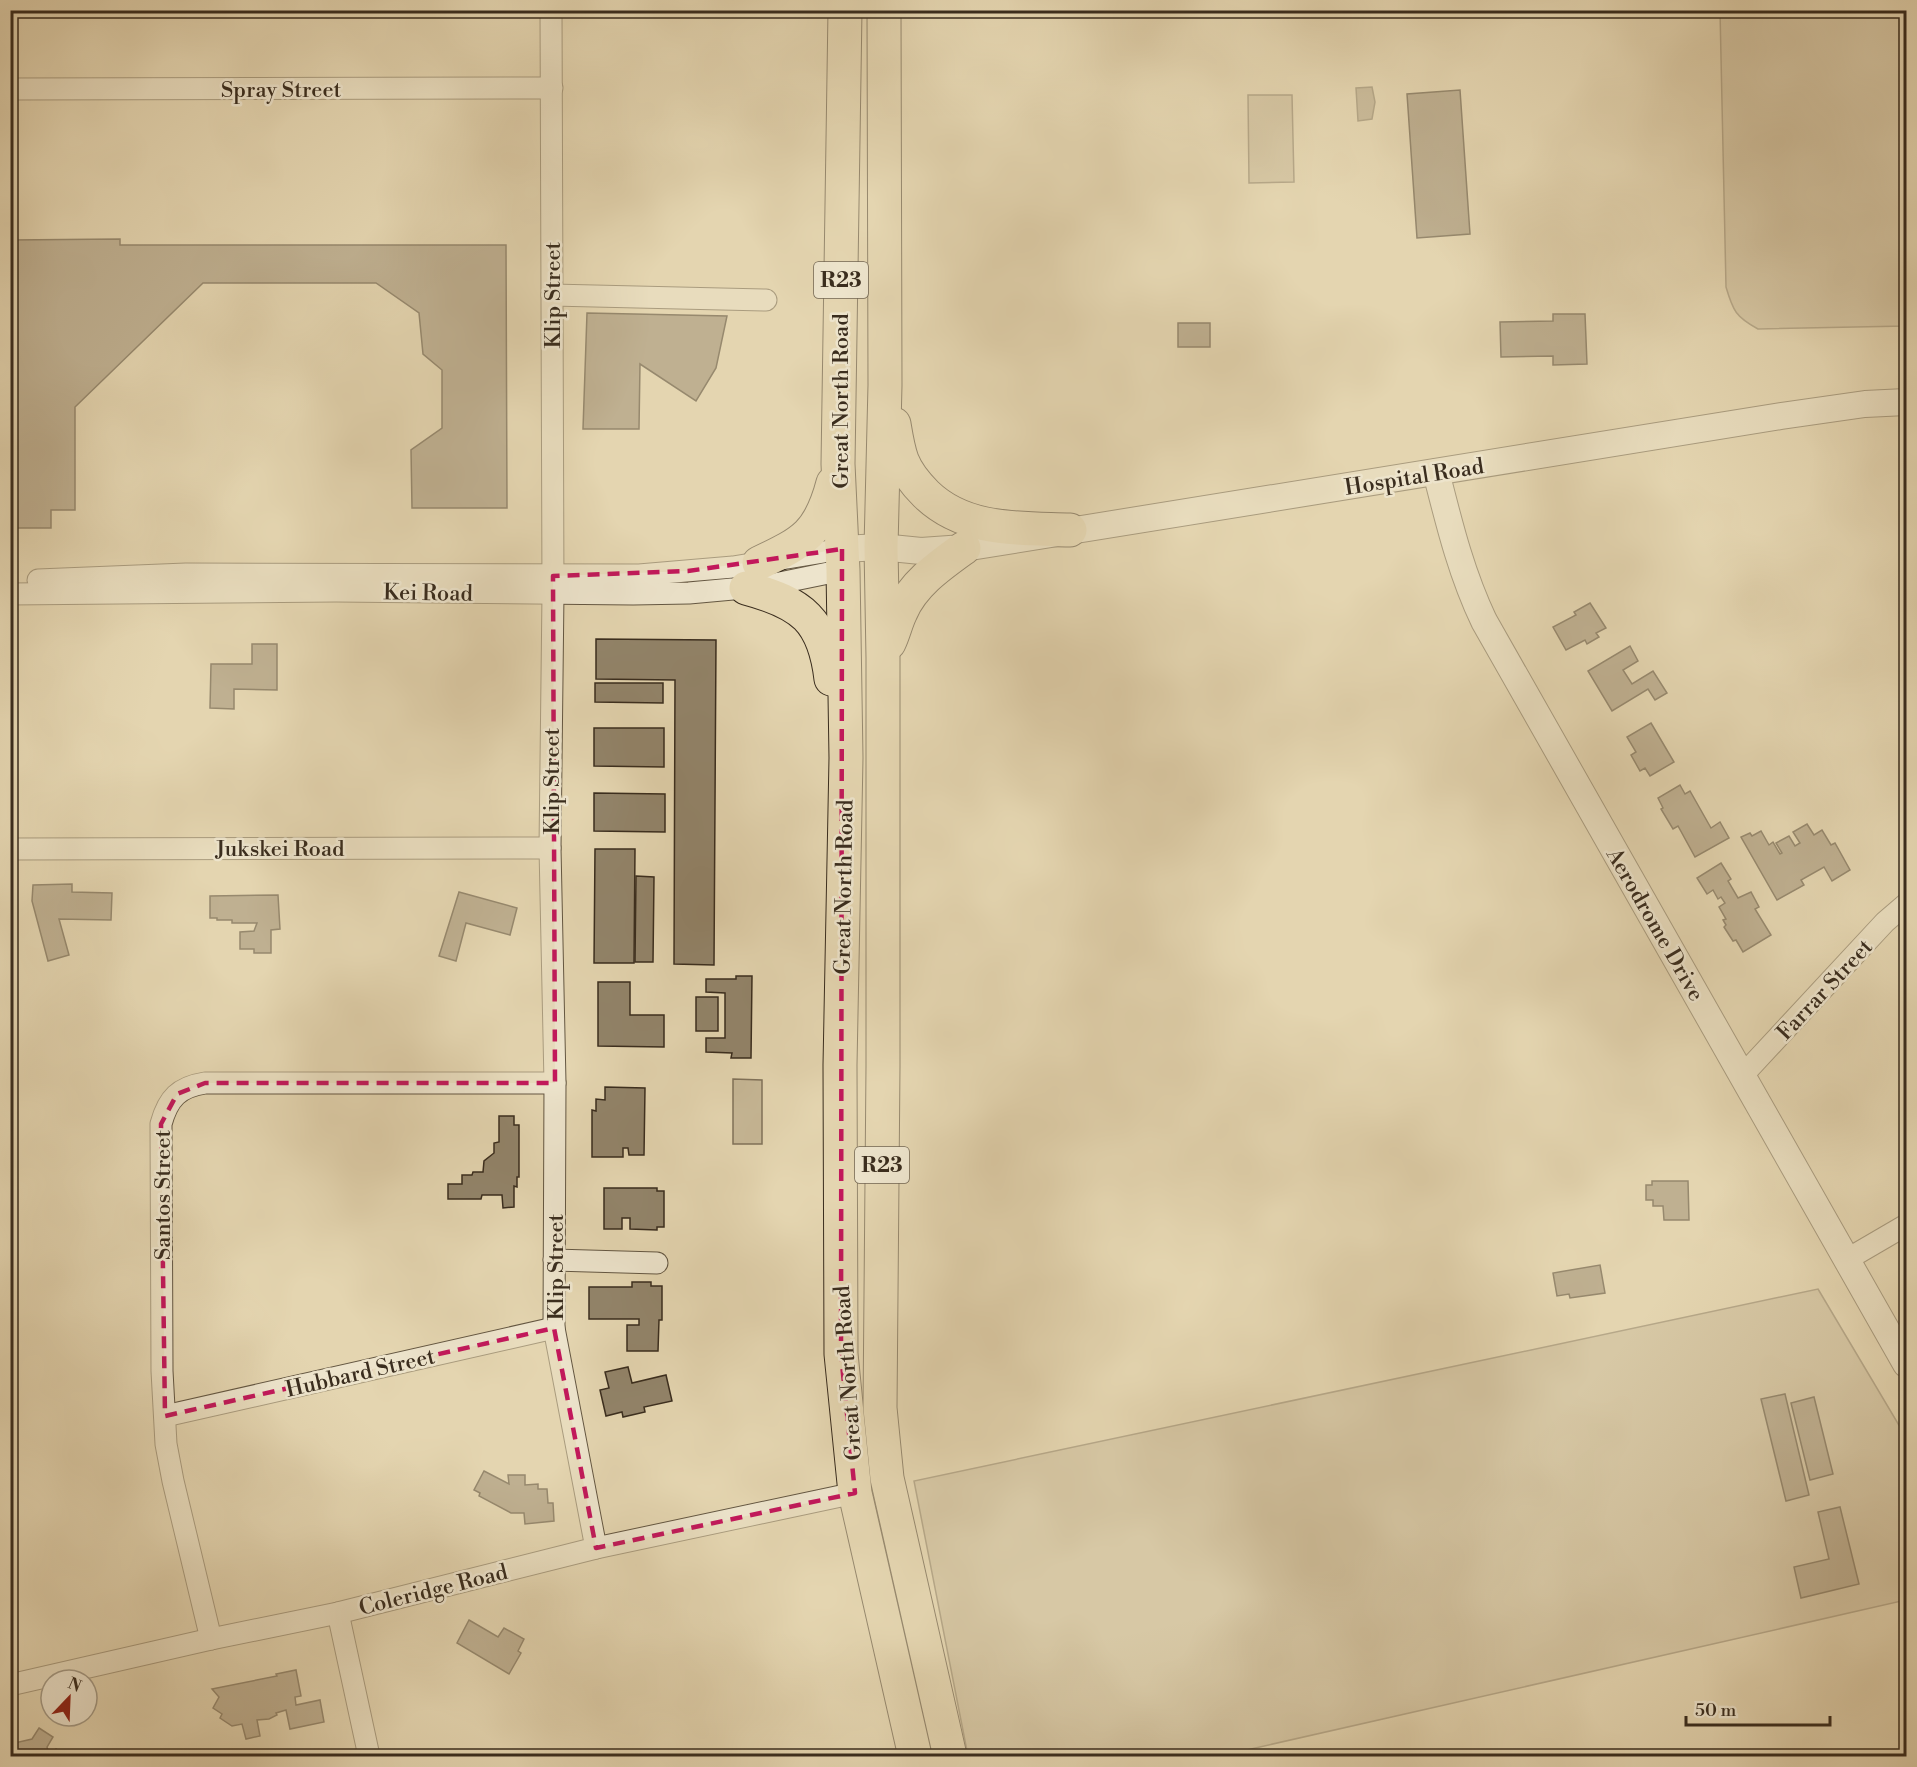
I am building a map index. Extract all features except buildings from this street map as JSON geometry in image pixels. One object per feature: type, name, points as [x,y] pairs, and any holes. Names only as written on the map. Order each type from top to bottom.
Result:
[{"type":"main road","points":[[845,13],[884,14]]},
{"type":"main road","name":"Great North Road","points":[[845,13],[838,464],[843,560],[846,758],[840,1065],[841,1354],[855,1493],[915,1756]]},
{"type":"main road","name":"Great North Road","points":[[884,14],[885,385],[882,557],[883,1066],[880,1408],[887,1478],[950,1756]]},
{"type":"main road","points":[[885,385],[902,461],[916,484],[933,501],[955,515],[983,525],[1070,530]]},
{"type":"main road","points":[[838,464],[820,521],[795,546],[753,576],[768,594],[788,602],[804,613],[821,636],[828,659],[832,693],[846,758]]},
{"type":"main road","points":[[883,657],[901,611],[915,588],[945,561],[964,549]]},
{"type":"street","name":"Klip Street","points":[[551,10],[553,585],[550,848],[555,1083],[554,1328],[596,1548]]},
{"type":"street","name":"Spray Street","points":[[10,89],[552,88]]},
{"type":"street","points":[[552,295],[766,300]]},
{"type":"street","name":"Hospital Road","points":[[843,560],[921,551],[964,549],[1781,416],[1865,404],[1906,402]]},
{"type":"street","name":"Aerodrome Drive","points":[[1436,472],[1459,562],[1484,621],[1906,1364]]},
{"type":"street","name":"Kei Road","points":[[10,594],[336,591],[553,585],[639,575],[753,576],[843,560]]},
{"type":"street","name":"Kei Road","points":[[10,581],[186,574],[553,585]]},
{"type":"street","name":"Jukskei Road","points":[[10,849],[550,848]]},
{"type":"street","name":"Farrar Street","points":[[1742,1076],[1885,922],[1906,904]]},
{"type":"street","name":"Santos Street","points":[[211,1639],[166,1444],[162,1371],[162,1124],[166,1107],[177,1094],[190,1086],[205,1083],[555,1083]]},
{"type":"street","points":[[1846,1260],[1906,1225]]},
{"type":"street","points":[[554,1260],[657,1263]]},
{"type":"street","name":"Hubbard Street","points":[[165,1416],[554,1328]]},
{"type":"street","name":"Coleridge Road","points":[[10,1686],[211,1639],[338,1613],[596,1548],[855,1493]]},
{"type":"street","points":[[338,1613],[369,1756]]},
{"type":"highlighted area","points":[[842,549],[841,1354],[855,1493],[596,1548],[554,1328],[165,1416],[161,1124],[177,1094],[205,1083],[555,1083],[553,576],[688,571]]},
{"type":"shaded area","points":[[1720,11],[1906,11],[1906,326],[1758,329],[1740,317],[1733,308],[1726,287]]},
{"type":"shaded area","points":[[1372,87],[1375,102],[1372,119],[1358,121],[1356,88]]},
{"type":"shaded area","points":[[1248,95],[1292,95],[1294,182],[1249,183]]},
{"type":"shaded area","points":[[733,1079],[762,1080],[762,1144],[733,1144]]},
{"type":"shaded area","points":[[1818,1289],[1906,1437],[1906,1600],[1220,1756],[968,1756],[914,1481]]}]
